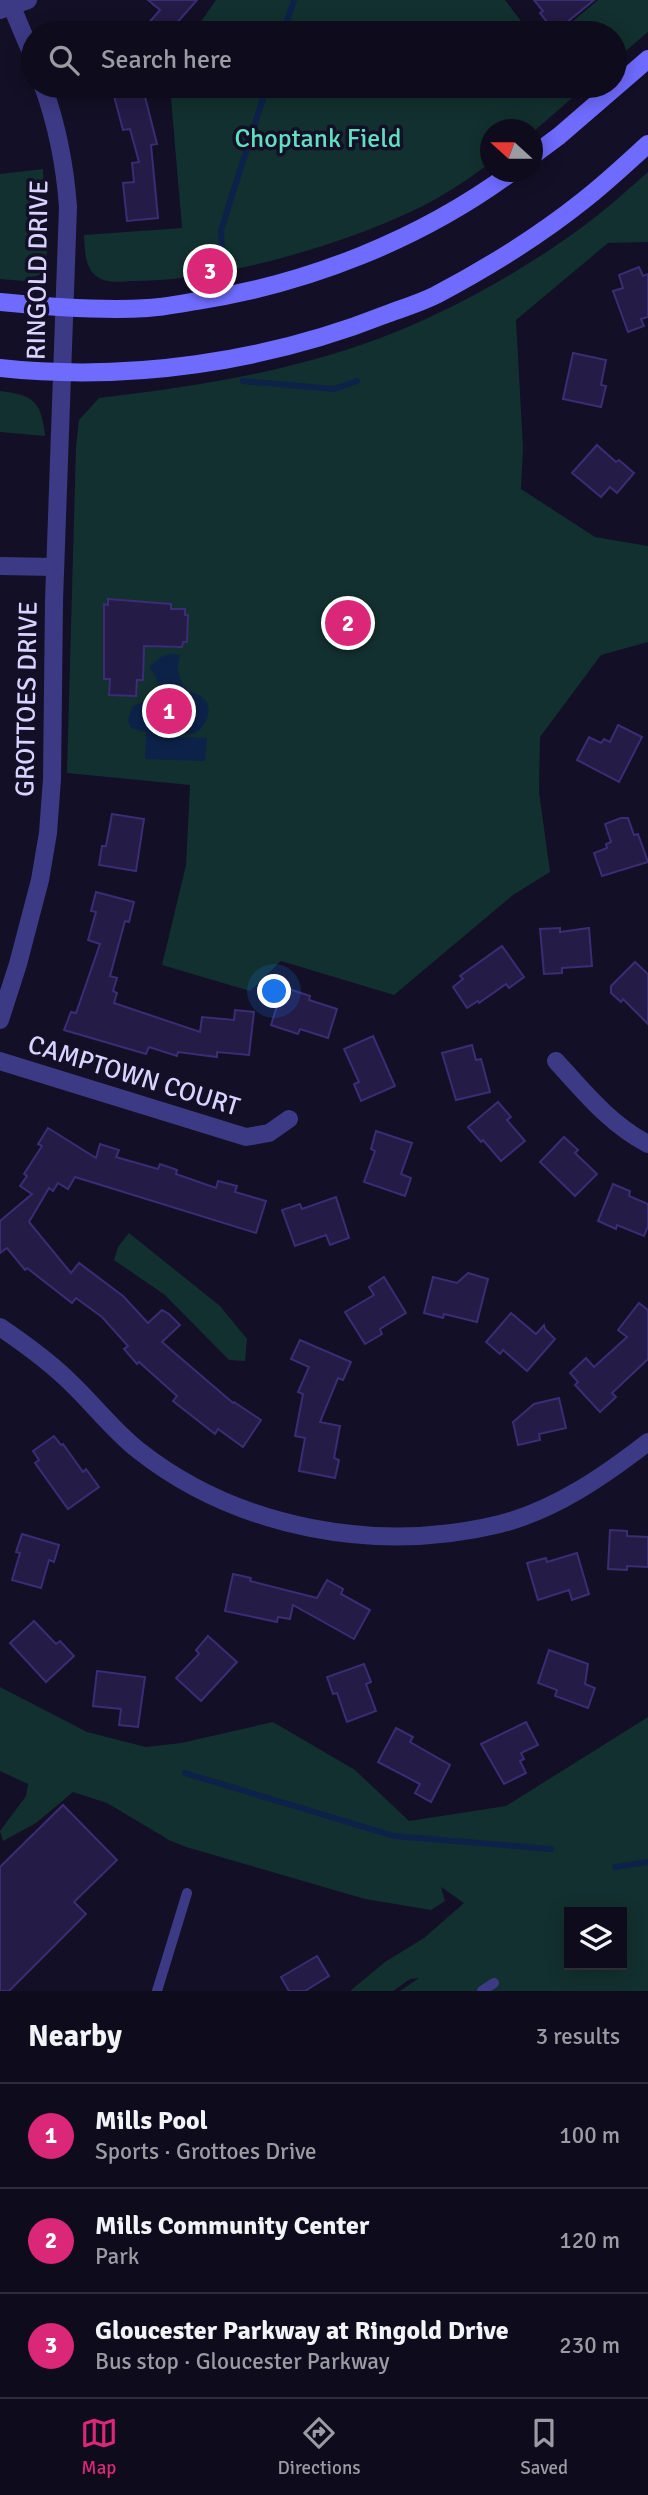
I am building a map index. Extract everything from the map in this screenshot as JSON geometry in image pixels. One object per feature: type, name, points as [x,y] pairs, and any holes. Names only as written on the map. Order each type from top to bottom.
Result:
[{"type":"main road","points":[[627,77],[648,59]]},
{"type":"main road","points":[[543,148],[603,98]]},
{"type":"main road","points":[[0,368],[62,374],[203,364],[335,334],[434,296],[530,239],[584,200],[648,144]]},
{"type":"main road","points":[[0,302],[65,308],[150,308],[214,299],[328,267],[399,239],[482,194],[498,182]]},
{"type":"street","points":[[12,4],[21,27]]},
{"type":"street","name":"RINGOLD DRIVE","points":[[47,98],[55,120],[66,177],[69,237],[62,374]]},
{"type":"street","name":"GROTTOES DRIVE","points":[[0,1020],[40,880],[48,833],[52,779],[55,567],[62,374]]},
{"type":"street","points":[[0,566],[55,567]]},
{"type":"street","name":"CAMPTOWN COURT","points":[[0,1061],[246,1137],[269,1133],[289,1119]]},
{"type":"street","points":[[556,1061],[604,1113],[621,1128],[648,1144]]},
{"type":"street","points":[[0,1327],[33,1350],[71,1383],[103,1419],[139,1451],[189,1484],[222,1501],[267,1518],[313,1529],[361,1535],[409,1535],[442,1534],[502,1524],[547,1507],[589,1484],[648,1442]]},
{"type":"lane","points":[[157,1991],[187,1893]]},
{"type":"lane","points":[[482,1991],[495,1983]]},
{"type":"green space","points":[[216,0],[505,0],[521,21],[201,21]]},
{"type":"green space","points":[[598,0],[648,0],[648,32],[627,50],[627,21],[573,21]]},
{"type":"green space","name":"Choptank Field","points":[[171,98],[572,98],[543,123],[543,119],[480,119],[480,170],[419,208],[311,250],[203,275],[120,282],[104,280],[91,271],[84,235],[182,228]]},
{"type":"green space","points":[[43,169],[48,245],[44,273],[24,281],[0,279],[0,174]]},
{"type":"green space","points":[[648,172],[648,242],[608,243],[516,320],[523,448],[521,489],[595,537],[648,546],[648,642],[601,655],[540,737],[539,792],[550,872],[513,895],[394,995],[281,961],[250,991],[162,965],[186,865],[190,785],[67,773],[79,420],[99,398],[251,375],[362,345],[398,331],[443,311],[533,261],[593,219]]},
{"type":"green space","points":[[0,391],[21,395],[34,402],[41,415],[45,436],[0,432]]},
{"type":"green space","points":[[129,1233],[220,1306],[247,1339],[245,1361],[229,1360],[165,1295],[114,1260],[118,1247]]},
{"type":"green space","points":[[0,1687],[87,1732],[146,1747],[181,1743],[273,1722],[355,1770],[409,1821],[506,1806],[648,1717],[648,1991],[400,1991],[419,1978],[410,1979],[393,1991],[350,1991],[385,1962],[424,1938],[464,1903],[441,1887],[445,1901],[431,1910],[365,1899],[186,1847],[169,1840],[107,1803],[73,1792],[36,1823],[3,1841],[0,1831],[26,1796],[28,1784],[0,1771]]},
{"type":"water","points":[[180,655],[178,665],[182,684],[207,703],[207,718],[202,727],[193,734],[179,734],[179,737],[207,738],[205,761],[145,759],[146,732],[131,728],[128,720],[133,706],[151,700],[157,692],[157,679],[149,667],[161,657]]},
{"type":"building","points":[[148,0],[197,0],[179,21],[150,21],[160,10]]},
{"type":"building","points":[[534,0],[594,0],[568,21],[546,21],[540,13],[543,11]]},
{"type":"building","points":[[115,98],[145,98],[157,144],[151,145],[158,218],[127,221],[123,183],[134,182],[132,163],[139,162],[130,129],[123,130]]},
{"type":"building","points":[[639,267],[643,276],[648,274],[648,317],[641,319],[644,326],[628,332],[613,291],[623,288],[619,275]]},
{"type":"building","points":[[573,353],[606,360],[601,385],[606,386],[601,407],[563,399]]},
{"type":"building","points":[[597,445],[634,473],[617,493],[610,487],[601,497],[572,473]]},
{"type":"building","points":[[108,599],[171,604],[171,609],[185,609],[185,615],[188,615],[187,642],[183,642],[182,647],[144,646],[143,680],[137,680],[136,696],[109,695],[110,679],[104,679],[104,604],[108,605]]},
{"type":"building","points":[[618,725],[642,737],[619,782],[577,760],[589,737],[601,743],[604,739],[610,742]]},
{"type":"building","points":[[112,814],[144,819],[136,871],[99,865]]},
{"type":"building","points":[[628,818],[634,835],[638,834],[648,862],[602,876],[594,853],[607,848],[606,844],[611,842],[605,824]]},
{"type":"building","points":[[96,892],[134,902],[129,922],[125,921],[110,976],[117,978],[113,991],[117,993],[114,1003],[200,1032],[202,1017],[234,1020],[235,1010],[254,1012],[249,1055],[217,1052],[217,1057],[178,1052],[177,1056],[149,1047],[146,1054],[64,1030],[71,1012],[76,1013],[100,944],[88,940],[96,912],[91,911]]},
{"type":"building","points":[[560,928],[560,932],[589,928],[592,966],[562,968],[562,973],[544,974],[540,929]]},
{"type":"building","points":[[502,946],[524,977],[509,988],[506,984],[467,1008],[453,987],[463,979],[460,976]]},
{"type":"building","points":[[635,962],[648,974],[648,1024],[623,999],[621,1002],[611,993],[611,986]]},
{"type":"building","points":[[283,987],[310,996],[309,1000],[337,1009],[328,1038],[300,1029],[298,1034],[271,1025]]},
{"type":"building","points":[[373,1036],[395,1086],[361,1101],[354,1084],[359,1082],[344,1049]]},
{"type":"building","points":[[472,1045],[476,1060],[481,1059],[490,1092],[456,1100],[442,1053]]},
{"type":"building","points":[[498,1102],[511,1117],[507,1120],[525,1141],[501,1161],[468,1127]]},
{"type":"building","points":[[48,1128],[96,1158],[100,1144],[119,1150],[116,1157],[158,1169],[160,1164],[177,1170],[176,1174],[216,1188],[218,1181],[237,1186],[235,1192],[266,1201],[256,1233],[75,1177],[68,1189],[58,1183],[53,1191],[49,1188],[29,1222],[71,1273],[79,1263],[123,1296],[148,1323],[162,1310],[180,1325],[162,1342],[233,1403],[261,1420],[243,1447],[218,1429],[215,1434],[173,1401],[177,1396],[139,1362],[137,1364],[124,1349],[128,1346],[102,1317],[76,1298],[72,1303],[27,1268],[25,1270],[7,1248],[0,1253],[0,1221],[32,1194],[20,1186],[27,1176],[24,1174],[42,1146],[38,1144]]},
{"type":"building","points":[[376,1131],[412,1143],[401,1174],[411,1178],[405,1196],[364,1182],[375,1151],[371,1149]]},
{"type":"building","points":[[564,1137],[578,1150],[575,1153],[597,1174],[575,1196],[540,1162]]},
{"type":"building","points":[[613,1184],[630,1191],[629,1196],[648,1204],[648,1226],[644,1236],[598,1221]]},
{"type":"building","points":[[336,1197],[349,1238],[330,1245],[326,1235],[295,1246],[282,1210],[300,1204],[302,1209]]},
{"type":"building","points":[[468,1273],[488,1279],[477,1322],[444,1314],[443,1318],[424,1313],[433,1277],[457,1283]]},
{"type":"building","points":[[384,1277],[406,1313],[380,1329],[382,1334],[365,1344],[345,1312],[374,1295],[369,1287]]},
{"type":"building","points":[[639,1303],[648,1310],[648,1359],[612,1393],[616,1397],[600,1412],[575,1385],[578,1382],[570,1373],[586,1358],[594,1367],[627,1337],[618,1330]]},
{"type":"building","points":[[511,1313],[536,1334],[544,1325],[555,1339],[527,1371],[503,1350],[500,1354],[486,1342]]},
{"type":"building","points":[[300,1340],[351,1362],[343,1380],[338,1378],[320,1422],[340,1426],[334,1458],[339,1460],[335,1478],[299,1471],[305,1438],[295,1436],[303,1394],[298,1392],[309,1367],[291,1359]]},
{"type":"building","points":[[559,1398],[566,1428],[539,1434],[540,1440],[518,1445],[513,1422],[534,1404]]},
{"type":"building","points":[[54,1436],[83,1472],[86,1469],[99,1487],[68,1509],[35,1463],[39,1460],[33,1451]]},
{"type":"building","points":[[610,1530],[627,1531],[627,1536],[648,1537],[648,1567],[608,1569]]},
{"type":"building","points":[[22,1534],[59,1545],[54,1562],[49,1560],[41,1588],[12,1580]]},
{"type":"building","points":[[577,1553],[589,1594],[572,1600],[569,1590],[538,1600],[527,1563],[546,1558],[547,1562]]},
{"type":"building","points":[[233,1574],[317,1598],[327,1580],[343,1589],[341,1594],[370,1610],[354,1639],[293,1605],[290,1619],[278,1617],[277,1622],[225,1611]]},
{"type":"building","points":[[34,1621],[56,1644],[60,1641],[74,1656],[46,1682],[10,1643]]},
{"type":"building","points":[[208,1636],[237,1662],[201,1701],[176,1678],[199,1654],[196,1650]]},
{"type":"building","points":[[549,1650],[588,1664],[585,1684],[595,1688],[588,1708],[555,1696],[557,1690],[538,1683]]},
{"type":"building","points":[[364,1664],[371,1682],[366,1684],[376,1711],[347,1722],[337,1693],[333,1694],[327,1677]]},
{"type":"building","points":[[97,1671],[145,1677],[138,1727],[119,1725],[121,1709],[93,1706]]},
{"type":"building","points":[[526,1722],[538,1745],[521,1753],[524,1759],[520,1761],[526,1773],[504,1784],[481,1744]]},
{"type":"building","points":[[396,1728],[413,1737],[410,1742],[450,1765],[431,1802],[415,1793],[420,1784],[378,1762]]},
{"type":"building","points":[[63,1805],[117,1860],[74,1902],[86,1914],[9,1991],[0,1991],[0,1867]]},
{"type":"building","points":[[317,1956],[329,1976],[305,1991],[289,1991],[281,1977]]},
{"type":"waterway","points":[[287,21],[294,0]]},
{"type":"waterway","points":[[222,248],[221,230],[263,98]]},
{"type":"waterway","points":[[243,381],[334,389],[357,381]]},
{"type":"waterway","points":[[185,1773],[394,1836],[551,1849]]},
{"type":"waterway","points":[[615,1867],[648,1862]]},
{"type":"place","name":"Gloucester Parkway at Ringold Drive","points":[[210,271]]},
{"type":"place","name":"Mills Community Center","points":[[348,623]]},
{"type":"place","name":"Mills Pool","points":[[169,711]]}]
